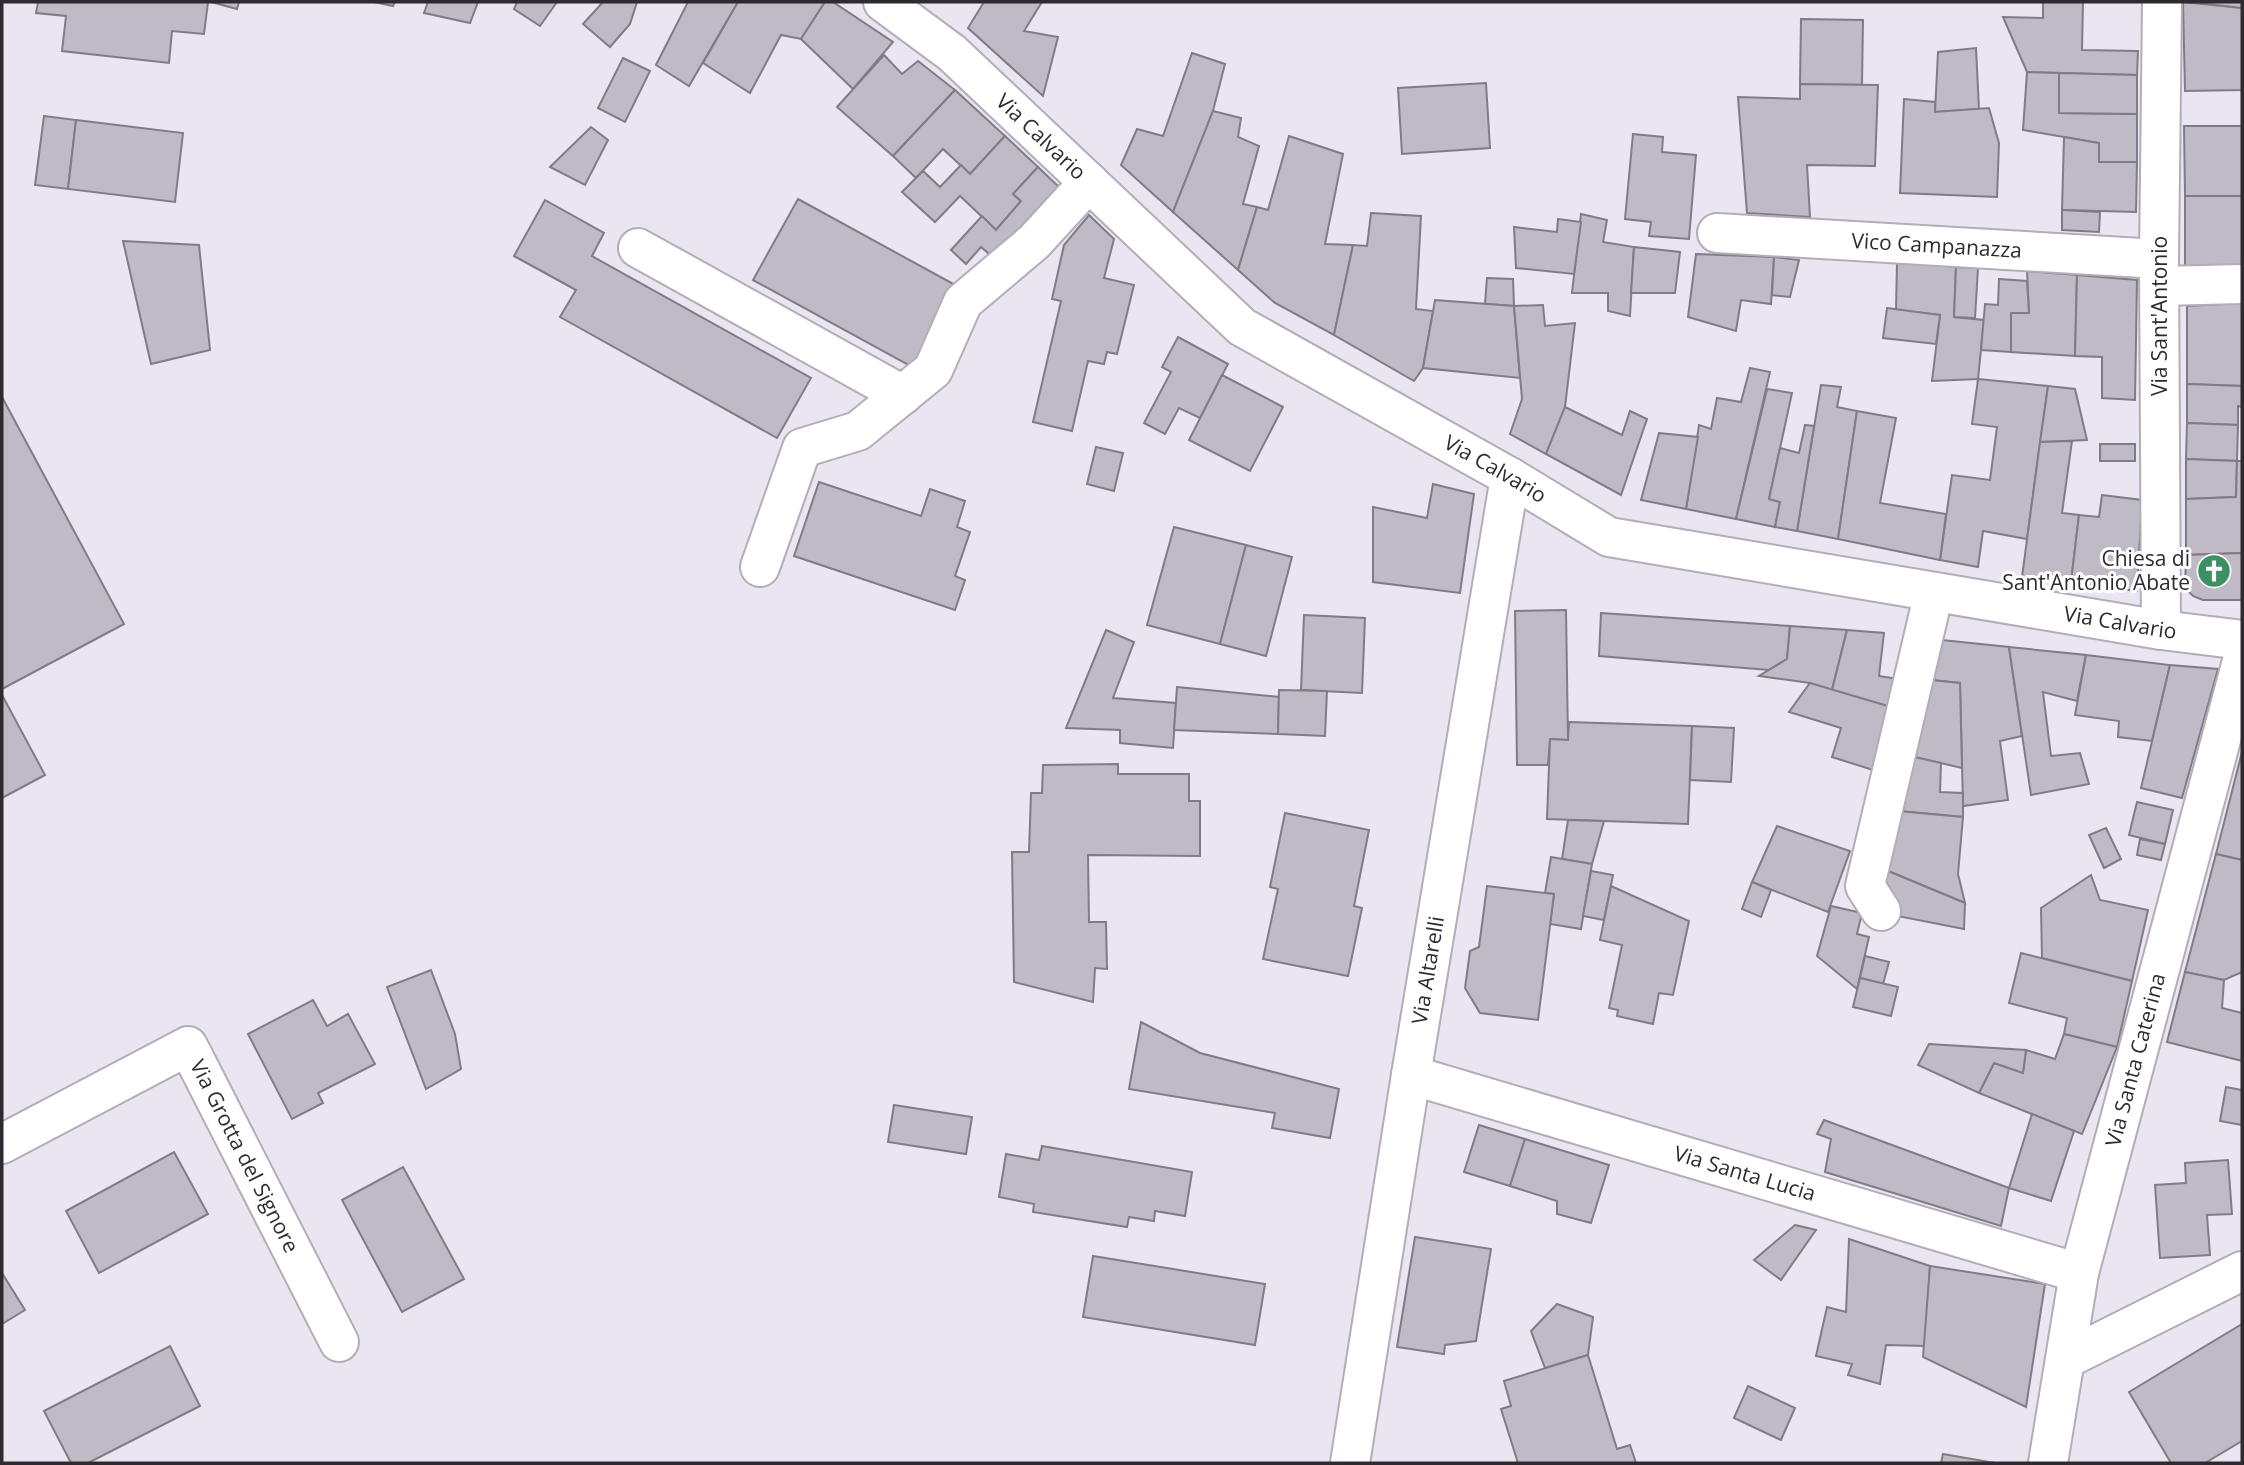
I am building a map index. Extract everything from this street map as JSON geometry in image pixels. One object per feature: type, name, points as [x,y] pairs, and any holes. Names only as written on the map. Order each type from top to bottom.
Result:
[{"type":"street","name":"Via Calvario","points":[[883,2],[952,52],[1242,327],[1510,477],[1609,537],[2161,630],[2242,640]]},
{"type":"street","name":"Via Sant'Antonio","points":[[2161,630],[2159,273],[2162,2]]},
{"type":"street","points":[[760,567],[802,447],[858,431],[933,370],[963,302],[1034,242],[1089,182]]},
{"type":"street","name":"Vico Campanazza","points":[[1717,233],[2159,273],[2242,284]]},
{"type":"street","points":[[638,248],[903,395]]},
{"type":"street","name":"Via Altarelli","points":[[1350,1463],[1510,477]]},
{"type":"street","points":[[1881,911],[1865,886],[1934,592]]},
{"type":"street","name":"Via Santa Caterina","points":[[2048,1463],[2079,1273],[2242,661]]},
{"type":"street","name":"Via Grotta del Signore","points":[[2,1144],[188,1046],[339,1342]]},
{"type":"street","name":"Via Santa Lucia","points":[[1411,1075],[2079,1273]]},
{"type":"street","points":[[2066,1359],[2242,1271]]},
{"type":"building","points":[[38,2],[208,2],[204,34],[172,31],[169,63],[62,51],[66,16],[36,13]]},
{"type":"building","points":[[211,2],[239,2],[237,9]]},
{"type":"building","points":[[374,2],[395,2],[393,6]]},
{"type":"building","points":[[428,2],[478,2],[470,23],[424,13]]},
{"type":"building","points":[[517,2],[557,2],[540,26],[514,9]]},
{"type":"building","points":[[603,2],[637,2],[630,24],[610,47],[583,24]]},
{"type":"building","points":[[688,2],[738,2],[689,86],[656,65]]},
{"type":"building","points":[[738,2],[825,2],[801,39],[781,35],[750,93],[703,63]]},
{"type":"building","points":[[825,2],[833,2],[893,42],[853,89],[801,39]]},
{"type":"building","points":[[984,2],[1042,2],[1024,31],[1058,37],[1043,96],[968,28]]},
{"type":"building","points":[[2043,2],[2083,2],[2082,50],[2138,51],[2137,75],[2027,72],[2003,17],[2043,18]]},
{"type":"building","points":[[2183,2],[2242,8],[2242,90],[2185,91]]},
{"type":"building","points":[[2190,2],[2242,2],[2242,8]]},
{"type":"building","points":[[1801,19],[1863,20],[1862,85],[1800,84]]},
{"type":"building","points":[[1976,48],[1979,109],[1935,112],[1938,52]]},
{"type":"building","points":[[1192,53],[1225,64],[1213,111],[1173,212],[1121,165],[1137,129],[1163,136]]},
{"type":"building","points":[[884,55],[902,74],[918,61],[955,90],[893,156],[837,107]]},
{"type":"building","points":[[623,58],[650,71],[625,122],[598,108]]},
{"type":"building","points":[[2027,72],[2059,73],[2059,113],[2137,114],[2137,162],[2099,162],[2099,143],[2023,130]]},
{"type":"building","points":[[2059,73],[2137,75],[2137,114],[2059,113]]},
{"type":"building","points":[[1486,83],[1490,148],[1402,154],[1398,88]]},
{"type":"building","points":[[1800,84],[1878,85],[1875,166],[1807,165],[1810,217],[1747,213],[1738,97],[1800,99]]},
{"type":"building","points":[[955,90],[1005,136],[970,174],[943,149],[916,178],[893,156]]},
{"type":"building","points":[[1904,99],[1935,102],[1935,112],[1989,108],[1999,143],[1997,197],[1900,193]]},
{"type":"building","points":[[1213,111],[1241,118],[1238,137],[1259,146],[1243,204],[1257,207],[1238,270],[1173,212]]},
{"type":"building","points":[[44,116],[76,120],[68,189],[35,185]]},
{"type":"building","points":[[76,120],[183,133],[175,202],[68,189]]},
{"type":"building","points":[[2184,126],[2242,126],[2242,196],[2185,196]]},
{"type":"building","points":[[591,127],[608,140],[585,185],[550,167]]},
{"type":"building","points":[[1633,134],[1663,137],[1662,152],[1696,155],[1689,239],[1649,236],[1651,222],[1625,219]]},
{"type":"building","points":[[1005,136],[1038,167],[1013,194],[1021,201],[996,230],[960,196],[935,222],[902,192],[923,171],[940,187],[961,165],[970,174]]},
{"type":"building","points":[[1289,136],[1343,154],[1325,244],[1353,245],[1334,335],[1275,303],[1238,270],[1257,207],[1268,210]]},
{"type":"building","points":[[2064,137],[2099,143],[2099,162],[2137,162],[2136,212],[2062,210]]},
{"type":"building","points":[[1038,167],[1062,190],[997,261],[981,247],[966,264],[951,250],[982,216],[996,230],[1021,201],[1013,194]]},
{"type":"building","points":[[2185,196],[2242,196],[2242,266],[2185,270]]},
{"type":"building","points":[[798,199],[957,286],[912,367],[753,280]]},
{"type":"building","points":[[545,200],[604,233],[592,256],[811,378],[777,438],[560,317],[576,290],[514,256]]},
{"type":"building","points":[[2062,210],[2100,212],[2099,232],[2062,230]]},
{"type":"building","points":[[1371,213],[1421,216],[1416,309],[1433,311],[1423,368],[1414,381],[1334,335],[1353,245],[1367,246]]},
{"type":"building","points":[[1581,214],[1607,220],[1603,242],[1634,247],[1630,316],[1608,311],[1608,293],[1572,293]]},
{"type":"building","points":[[1089,215],[1114,239],[1104,278],[1134,285],[1117,354],[1107,352],[1104,364],[1088,361],[1072,431],[1033,422],[1061,301],[1052,299],[1064,245]]},
{"type":"building","points":[[1558,219],[1581,222],[1574,274],[1516,268],[1514,227],[1557,232]]},
{"type":"building","points":[[123,241],[199,245],[210,350],[151,364]]},
{"type":"building","points":[[1634,247],[1680,252],[1675,293],[1631,293]]},
{"type":"building","points":[[1696,254],[1774,257],[1771,304],[1741,300],[1736,331],[1688,317]]},
{"type":"building","points":[[1774,257],[1799,260],[1790,297],[1772,295]]},
{"type":"building","points":[[1897,262],[1956,267],[1954,317],[1984,320],[1978,379],[1932,381],[1940,315],[1896,310]]},
{"type":"building","points":[[1956,267],[1978,268],[1975,318],[1954,317]]},
{"type":"building","points":[[2027,271],[2077,275],[2075,356],[2011,352],[2011,313],[2029,313]]},
{"type":"building","points":[[2077,275],[2137,280],[2135,400],[2102,398],[2102,357],[2075,356]]},
{"type":"building","points":[[1487,278],[1513,279],[1514,306],[1485,304]]},
{"type":"building","points":[[1999,279],[2027,281],[2029,313],[2011,313],[2011,352],[1981,350],[1985,304],[1998,305]]},
{"type":"building","points":[[1435,300],[1514,306],[1520,378],[1423,368]]},
{"type":"building","points":[[2242,303],[2242,386],[2187,384],[2187,306]]},
{"type":"building","points":[[1543,305],[1545,326],[1575,323],[1565,407],[1546,454],[1510,434],[1522,399],[1514,306]]},
{"type":"building","points":[[1887,308],[1940,315],[1936,344],[1883,338]]},
{"type":"building","points":[[1178,337],[1228,364],[1200,418],[1179,408],[1165,434],[1144,423],[1171,372],[1162,367]]},
{"type":"building","points":[[1750,368],[1770,372],[1736,519],[1686,509],[1699,425],[1711,429],[1717,398],[1741,402]]},
{"type":"building","points":[[1222,375],[1283,407],[1250,471],[1189,440]]},
{"type":"building","points":[[1978,379],[2048,386],[2027,539],[1983,531],[1978,567],[1940,560],[1952,475],[1990,480],[1997,427],[1972,424]]},
{"type":"building","points":[[2187,384],[2242,386],[2242,407],[2238,406],[2238,425],[2187,423]]},
{"type":"building","points":[[1821,385],[1841,387],[1837,407],[1857,411],[1838,539],[1797,531]]},
{"type":"building","points":[[2048,386],[2075,389],[2087,440],[2040,442]]},
{"type":"building","points":[[1767,389],[1792,393],[1769,499],[1780,502],[1775,527],[1736,519]]},
{"type":"building","points":[[2,397],[124,624],[2,689]]},
{"type":"building","points":[[1565,407],[1622,435],[1630,411],[1647,419],[1621,495],[1546,454]]},
{"type":"building","points":[[1857,411],[1896,418],[1880,503],[1946,514],[1940,560],[1838,539]]},
{"type":"building","points":[[2187,423],[2238,425],[2237,461],[2186,459]]},
{"type":"building","points":[[1805,425],[1814,426],[1797,531],[1775,527],[1780,502],[1769,499],[1780,448],[1799,453]]},
{"type":"building","points":[[1659,433],[1698,437],[1686,509],[1641,500]]},
{"type":"building","points":[[2072,441],[2062,513],[2079,515],[2071,582],[2022,577],[2040,442]]},
{"type":"building","points":[[2100,444],[2135,444],[2135,461],[2100,461]]},
{"type":"building","points":[[1096,447],[1123,453],[1114,491],[1087,484]]},
{"type":"building","points":[[2186,459],[2237,461],[2236,497],[2186,499]]},
{"type":"building","points":[[2237,461],[2242,461],[2242,553],[2186,555],[2186,499],[2236,497]]},
{"type":"building","points":[[819,482],[921,516],[930,489],[965,501],[957,527],[970,532],[955,576],[965,580],[955,610],[794,556]]},
{"type":"building","points":[[1433,484],[1474,494],[1460,593],[1373,582],[1373,507],[1427,518]]},
{"type":"building","points":[[2102,495],[2142,500],[2137,591],[2071,582],[2079,515],[2099,517]]},
{"type":"building","points":[[1174,527],[1246,545],[1220,644],[1147,625]]},
{"type":"building","points":[[1246,545],[1292,557],[1266,656],[1220,644]]},
{"type":"building","name":"Chiesa di Sant'Antonio Abate","points":[[2242,553],[2242,600],[2203,600],[2193,596],[2185,588],[2186,555]]},
{"type":"building","points":[[1566,610],[1568,740],[1550,739],[1548,765],[1517,765],[1515,611]]},
{"type":"building","points":[[1601,613],[1790,626],[1787,659],[1769,670],[1599,656]]},
{"type":"building","points":[[1304,615],[1365,618],[1362,693],[1301,690]]},
{"type":"building","points":[[1790,626],[1847,630],[1832,690],[1810,683],[1759,676],[1787,659]]},
{"type":"building","points":[[1106,630],[1134,642],[1113,698],[1176,703],[1173,748],[1120,743],[1120,730],[1066,728]]},
{"type":"building","points":[[1847,630],[1884,633],[1879,676],[1898,679],[1891,707],[1832,690]]},
{"type":"building","points":[[1942,640],[2009,647],[2022,736],[2000,741],[2008,800],[1963,806],[1960,683],[1931,680]]},
{"type":"building","points":[[2009,647],[2086,655],[2077,701],[2043,692],[2051,756],[2080,753],[2089,784],[2031,795]]},
{"type":"building","points":[[2086,655],[2170,665],[2152,741],[2118,737],[2119,721],[2075,715]]},
{"type":"building","points":[[2170,665],[2218,669],[2182,798],[2141,788]]},
{"type":"building","points":[[1931,680],[1960,683],[1962,768],[1910,756]]},
{"type":"building","points":[[1810,683],[1891,707],[1873,770],[1832,757],[1841,728],[1789,712]]},
{"type":"building","points":[[1177,687],[1279,697],[1278,734],[1174,730]]},
{"type":"building","points":[[1279,690],[1327,691],[1325,736],[1278,734]]},
{"type":"building","points":[[2,695],[45,775],[2,798]]},
{"type":"building","points":[[1569,722],[1692,726],[1688,824],[1547,819],[1550,739],[1568,740]]},
{"type":"building","points":[[1692,726],[1734,728],[1731,782],[1690,780]]},
{"type":"building","points":[[2242,752],[2242,860],[2216,854]]},
{"type":"building","points":[[1910,756],[1941,763],[1940,792],[1963,793],[1963,817],[1898,811]]},
{"type":"building","points":[[1118,764],[1118,774],[1189,774],[1189,801],[1200,801],[1200,856],[1088,855],[1089,922],[1106,922],[1107,969],[1095,968],[1093,1002],[1014,982],[1012,852],[1029,852],[1031,793],[1042,793],[1043,765]]},
{"type":"building","points":[[2137,802],[2173,810],[2165,844],[2129,835]]},
{"type":"building","points":[[1898,811],[1963,817],[1958,874],[1965,903],[1888,871]]},
{"type":"building","points":[[1285,813],[1369,830],[1354,906],[1362,908],[1348,976],[1263,959],[1278,889],[1270,887]]},
{"type":"building","points":[[1568,820],[1604,821],[1592,864],[1562,859]]},
{"type":"building","points":[[1777,826],[1850,851],[1828,912],[1752,882]]},
{"type":"building","points":[[2106,828],[2121,859],[2104,868],[2089,835]]},
{"type":"building","points":[[2140,839],[2165,844],[2161,860],[2137,855]]},
{"type":"building","points":[[2216,854],[2242,860],[2242,972],[2224,980],[2185,972]]},
{"type":"building","points":[[1551,857],[1592,864],[1581,929],[1550,924],[1554,894],[1545,893]]},
{"type":"building","points":[[1591,871],[1613,875],[1604,920],[1583,916]]},
{"type":"building","points":[[1888,871],[1965,903],[1964,929],[1892,915],[1884,889]]},
{"type":"building","points":[[2091,875],[2100,900],[2148,910],[2132,981],[2042,958],[2041,908]]},
{"type":"building","points":[[1752,882],[1771,890],[1761,917],[1742,909]]},
{"type":"building","points":[[1487,886],[1554,894],[1538,1020],[1480,1013],[1465,988],[1470,951],[1479,947]]},
{"type":"building","points":[[1611,886],[1689,921],[1673,995],[1659,993],[1653,1024],[1617,1016],[1618,1010],[1609,1008],[1622,945],[1600,940]]},
{"type":"building","points":[[1831,906],[1862,913],[1857,934],[1869,937],[1857,989],[1817,956]]},
{"type":"building","points":[[2021,953],[2132,981],[2117,1047],[2064,1034],[2067,1018],[2009,1003]]},
{"type":"building","points":[[1865,956],[1889,962],[1883,984],[1860,978]]},
{"type":"building","points":[[431,970],[455,1034],[461,1069],[426,1089],[387,987]]},
{"type":"building","points":[[2185,972],[2224,980],[2222,1008],[2242,1013],[2242,1061],[2167,1042]]},
{"type":"building","points":[[1860,978],[1898,987],[1891,1016],[1853,1007]]},
{"type":"building","points":[[313,1000],[327,1026],[348,1014],[375,1064],[318,1093],[323,1103],[292,1119],[248,1034]]},
{"type":"building","points":[[1141,1022],[1200,1053],[1339,1089],[1330,1138],[1272,1128],[1275,1113],[1129,1089]]},
{"type":"building","points":[[2064,1034],[2117,1047],[2082,1134],[1979,1093],[1994,1063],[2023,1073],[2026,1050],[2055,1059]]},
{"type":"building","points":[[1929,1044],[2026,1050],[2023,1073],[1994,1063],[1979,1093],[1918,1065]]},
{"type":"building","points":[[2226,1087],[2242,1090],[2242,1125],[2220,1121]]},
{"type":"building","points":[[894,1105],[972,1117],[966,1154],[888,1142]]},
{"type":"building","points":[[2032,1114],[2074,1131],[2051,1201],[2009,1188]]},
{"type":"building","points":[[1824,1120],[2009,1188],[2001,1226],[1825,1172],[1831,1139],[1817,1134]]},
{"type":"building","points":[[1479,1125],[1525,1139],[1510,1186],[1464,1172]]},
{"type":"building","points":[[1525,1139],[1609,1165],[1591,1223],[1557,1214],[1557,1201],[1510,1186]]},
{"type":"building","points":[[1042,1146],[1192,1172],[1185,1216],[1155,1211],[1154,1221],[1129,1217],[1127,1227],[1033,1212],[1034,1204],[999,1197],[1006,1154],[1039,1160]]},
{"type":"building","points":[[174,1152],[208,1214],[99,1273],[66,1211]]},
{"type":"building","points":[[2228,1160],[2232,1214],[2207,1215],[2210,1255],[2160,1258],[2155,1185],[2186,1183],[2185,1163]]},
{"type":"building","points":[[403,1167],[464,1279],[402,1312],[342,1200]]},
{"type":"building","points":[[1795,1225],[1816,1230],[1781,1280],[1754,1260]]},
{"type":"building","points":[[1415,1237],[1491,1249],[1476,1341],[1445,1345],[1444,1354],[1397,1347]]},
{"type":"building","points":[[1849,1239],[1930,1266],[1925,1346],[1886,1345],[1880,1384],[1848,1375],[1852,1364],[1816,1356],[1827,1307],[1846,1312]]},
{"type":"building","points":[[1093,1256],[1265,1284],[1255,1345],[1083,1317]]},
{"type":"building","points":[[1930,1266],[2045,1284],[2026,1407],[1923,1357]]},
{"type":"building","points":[[2,1273],[25,1310],[2,1324]]},
{"type":"building","points":[[1557,1304],[1593,1317],[1588,1355],[1545,1368],[1531,1331]]},
{"type":"building","points":[[2242,1324],[2242,1441],[2205,1463],[2171,1463],[2129,1392]]},
{"type":"building","points":[[170,1346],[200,1406],[88,1463],[71,1463],[44,1411]]},
{"type":"building","points":[[1588,1355],[1617,1449],[1630,1445],[1636,1463],[1518,1463],[1501,1409],[1511,1406],[1504,1381]]},
{"type":"building","points":[[1748,1386],[1795,1408],[1781,1440],[1734,1418]]},
{"type":"building","points":[[1943,1454],[1995,1463],[1941,1463]]},
{"type":"place","name":"Chiesa di Sant'Antonio Abate","points":[[2214,571]]}]
